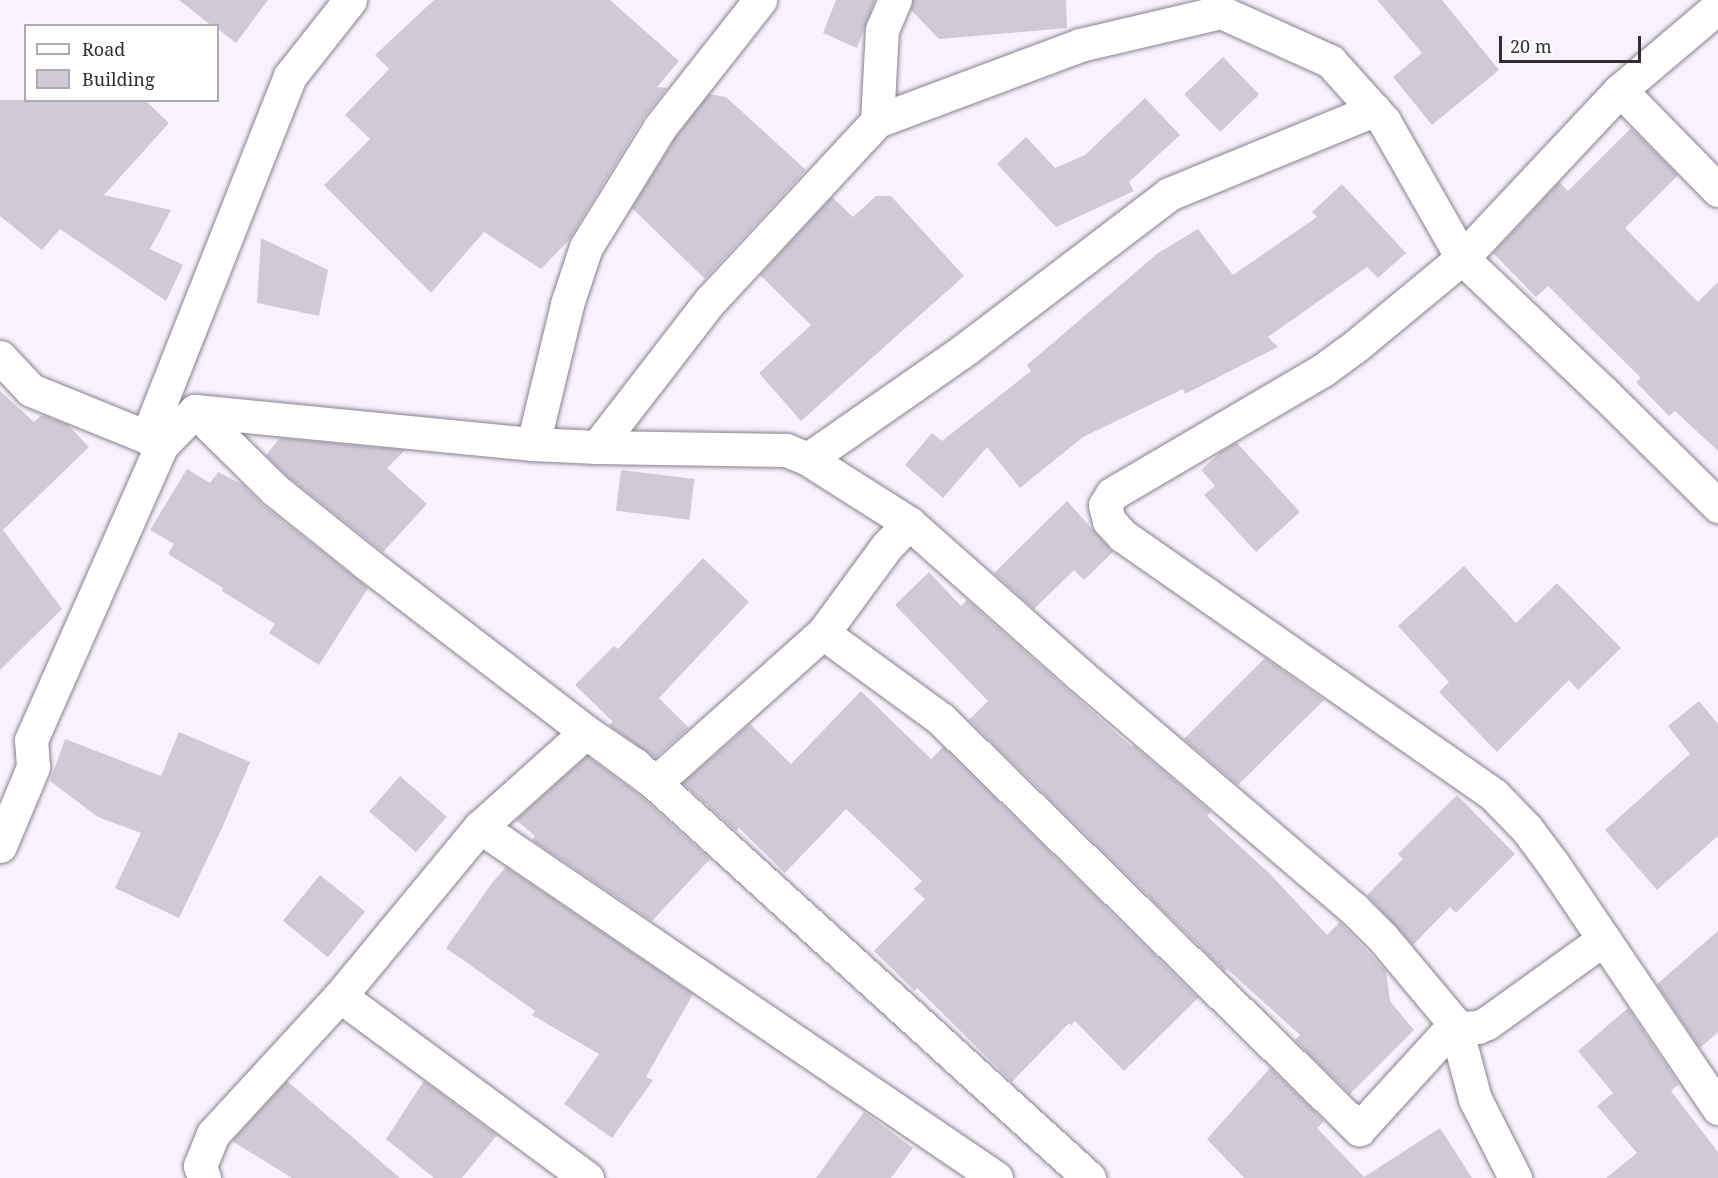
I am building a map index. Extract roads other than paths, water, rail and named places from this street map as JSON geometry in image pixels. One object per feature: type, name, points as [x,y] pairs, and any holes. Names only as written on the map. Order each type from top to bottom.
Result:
[{"type":"street","points":[[533,444],[567,304],[586,248],[660,127],[760,0]]},
{"type":"street","points":[[877,121],[882,30],[896,0]]},
{"type":"street","points":[[0,846],[33,767],[31,740],[154,442],[290,76],[344,2]]},
{"type":"street","points":[[1718,7],[1620,90],[1462,258],[1357,345],[1323,370],[1112,494],[1105,505],[1106,514],[1123,536],[1494,795],[1527,829],[1718,1108]]},
{"type":"street","points":[[597,447],[710,301],[877,121],[1080,45],[1221,12],[1330,61],[1384,121],[1462,258],[1604,393],[1718,506]]},
{"type":"street","points":[[1620,90],[1718,190]]},
{"type":"street","points":[[808,459],[967,348],[1169,194],[1374,110]]},
{"type":"street","points":[[0,357],[31,390],[154,442]]},
{"type":"street","points":[[195,411],[275,489],[366,562],[655,783],[1089,1178]]},
{"type":"street","points":[[154,442],[195,411],[533,444],[786,450],[808,459],[909,523],[1080,675],[1353,908],[1383,938],[1455,1024],[1475,1099],[1515,1178]]},
{"type":"street","points":[[655,783],[823,633],[887,546],[909,523]]},
{"type":"street","points":[[823,633],[941,719],[1359,1129],[1455,1024]]},
{"type":"street","points":[[204,1178],[200,1166],[213,1134],[340,996],[480,827],[586,732]]},
{"type":"street","points":[[480,827],[996,1178]]},
{"type":"street","points":[[1455,1024],[1464,1028],[1478,1027],[1487,1023],[1604,939]]},
{"type":"street","points":[[340,996],[586,1178]]}]
